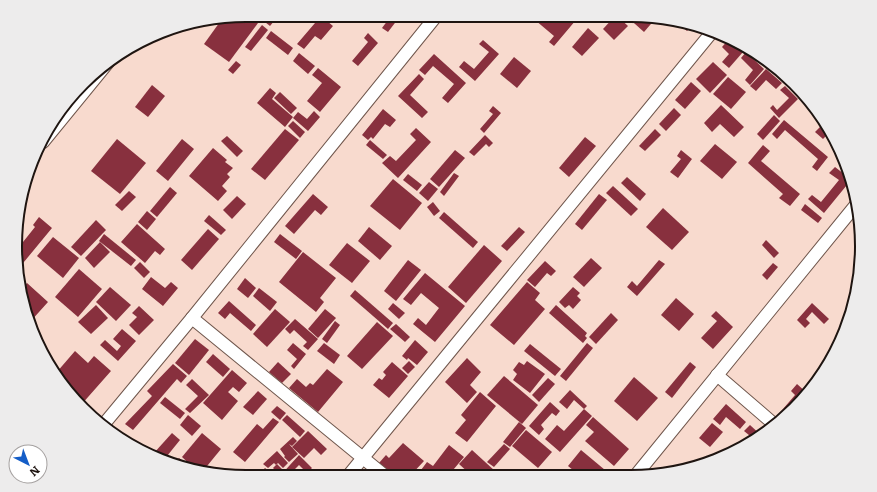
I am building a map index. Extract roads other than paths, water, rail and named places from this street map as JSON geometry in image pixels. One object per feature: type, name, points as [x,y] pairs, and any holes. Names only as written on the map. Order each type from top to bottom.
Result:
[{"type":"street","points":[[106,421],[192,318],[430,22]]},
{"type":"street","points":[[353,470],[709,36]]},
{"type":"street","points":[[63,118],[83,93]]},
{"type":"street","points":[[640,470],[852,211]]},
{"type":"street","points":[[192,318],[378,470]]},
{"type":"street","points":[[717,375],[770,421]]}]
